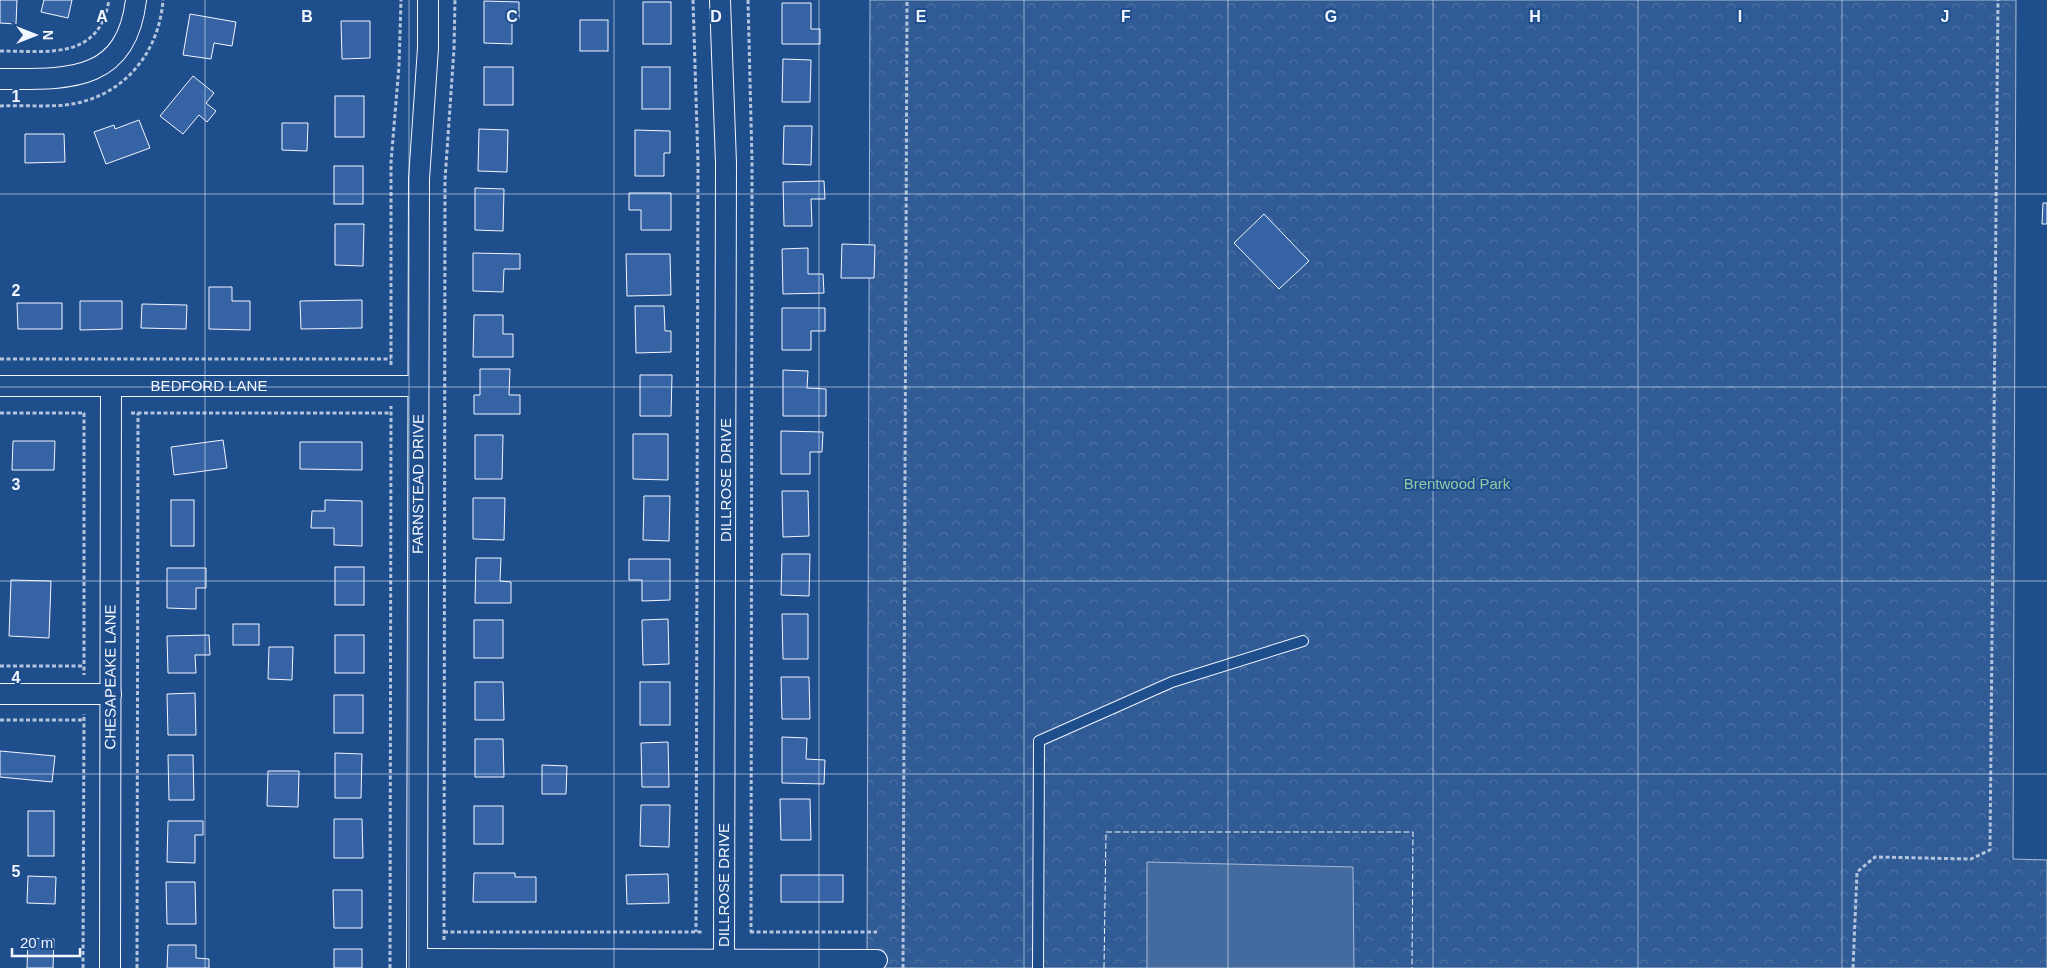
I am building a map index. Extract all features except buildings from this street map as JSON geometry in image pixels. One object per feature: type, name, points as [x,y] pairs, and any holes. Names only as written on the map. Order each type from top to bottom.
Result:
[{"type":"street","points":[[0,79],[55,79],[78,75],[104,63],[119,48],[131,26],[136,0]]},
{"type":"street","name":"FARNSTEAD DRIVE","points":[[418,963],[419,171],[428,48],[428,0]]},
{"type":"street","name":"DILLROSE DRIVE","points":[[720,0],[726,163],[724,959]]},
{"type":"street","name":"BEDFORD LANE","points":[[0,386],[418,386]]},
{"type":"street","name":"CHESAPEAKE LANE","points":[[110,968],[111,386]]},
{"type":"street","points":[[0,694],[110,694]]},
{"type":"street","points":[[418,963],[444,959],[877,960]]},
{"type":"lane","points":[[1038,968],[1039,741],[1172,682],[1303,641]]},
{"type":"path","points":[[0,51],[60,51],[80,45],[91,38],[100,26],[107,11],[109,0]]},
{"type":"path","points":[[390,968],[391,162],[399,66],[401,0]]},
{"type":"path","points":[[444,959],[446,180],[455,0]]},
{"type":"path","points":[[693,0],[698,162],[696,932]]},
{"type":"path","points":[[748,0],[752,153],[751,932]]},
{"type":"path","points":[[903,968],[907,0]]},
{"type":"path","points":[[1853,968],[1857,872],[1875,857],[1970,859],[1990,850],[1998,0]]},
{"type":"path","points":[[0,358],[391,358]]},
{"type":"path","points":[[0,413],[391,413]]},
{"type":"path","points":[[137,968],[138,413]]},
{"type":"path","points":[[0,666],[84,666]]},
{"type":"path","points":[[0,720],[84,720]]},
{"type":"path","points":[[444,932],[877,932]]},
{"type":"green space","name":"Brentwood Park","points":[[870,0],[2016,0],[2013,859],[2047,860],[2047,968],[867,968]]},
{"type":"shaded area","points":[[1147,862],[1353,867],[1354,968],[1147,968]]},
{"type":"fence","points":[[1104,968],[1106,832],[1413,832],[1412,968]]}]
